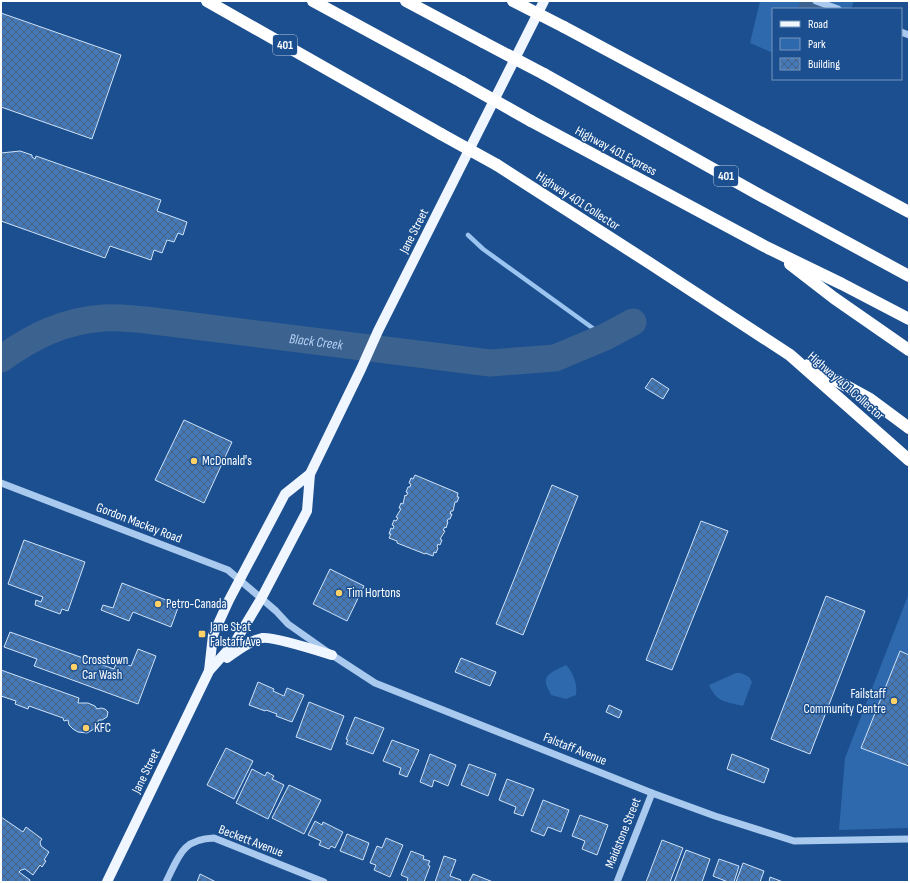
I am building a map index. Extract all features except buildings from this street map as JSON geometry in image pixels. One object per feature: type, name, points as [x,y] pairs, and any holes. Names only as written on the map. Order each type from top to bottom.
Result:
[{"type":"highway","name":"Highway 401 Collector","points":[[207,1],[497,165],[651,264],[790,355],[909,460]]},
{"type":"highway","name":"Highway 401 Express","points":[[313,1],[531,121],[768,248],[909,319]]},
{"type":"highway","name":"401","points":[[406,1],[544,74],[749,189],[909,276]]},
{"type":"highway","points":[[512,1],[564,27],[909,212]]},
{"type":"highway","points":[[768,248],[834,298],[909,350]]},
{"type":"highway","points":[[790,355],[870,399],[909,428]]},
{"type":"main road","name":"Jane Street","points":[[107,882],[209,672],[236,642],[308,511],[310,474],[378,332],[544,1]]},
{"type":"main road","name":"Jane Street","points":[[209,672],[213,635],[240,580],[285,494],[310,474]]},
{"type":"main road","points":[[209,672],[244,646],[262,638],[277,640],[332,655]]},
{"type":"street","points":[[816,1],[835,8]]},
{"type":"street","name":"Gordon Mackay Road","points":[[1,483],[228,570],[261,599]]},
{"type":"street","name":"Falstaff Avenue","points":[[261,599],[276,611],[288,624],[375,683],[652,793],[721,818],[794,841],[909,839]]},
{"type":"street","name":"Maidstone Street","points":[[617,882],[652,793]]},
{"type":"street","name":"Beckett Avenue","points":[[166,882],[184,849],[192,842],[202,838],[214,838],[324,882]]},
{"type":"green space","points":[[760,1],[854,1],[851,8],[772,8],[772,53],[750,43]]},
{"type":"green space","points":[[909,593],[909,828],[839,830],[845,758]]},
{"type":"green space","points":[[566,665],[571,671],[574,679],[576,695],[566,699],[551,695],[546,680],[550,674]]},
{"type":"green space","points":[[736,673],[741,673],[749,677],[752,682],[743,706],[722,700],[715,695],[709,685]]},
{"type":"waterway","name":"Black Creek","points":[[812,8],[814,1]]},
{"type":"waterway","points":[[468,235],[483,249],[605,337]]},
{"type":"waterway","name":"Black Creek","points":[[1,359],[25,343],[49,331],[75,322],[103,318],[146,320],[490,363],[555,358],[605,337],[633,322]]},
{"type":"place","name":"McDonald's","points":[[194,461]]},
{"type":"place","name":"Tim Hortons","points":[[339,593]]},
{"type":"place","name":"Petro-Canada","points":[[158,604]]},
{"type":"place","name":"Jane St at Falstaff Ave","points":[[202,634]]},
{"type":"place","name":"Crosstown Car Wash","points":[[74,667]]},
{"type":"place","name":"Failstaff Community Centre","points":[[894,701]]},
{"type":"place","name":"KFC","points":[[86,728]]}]
